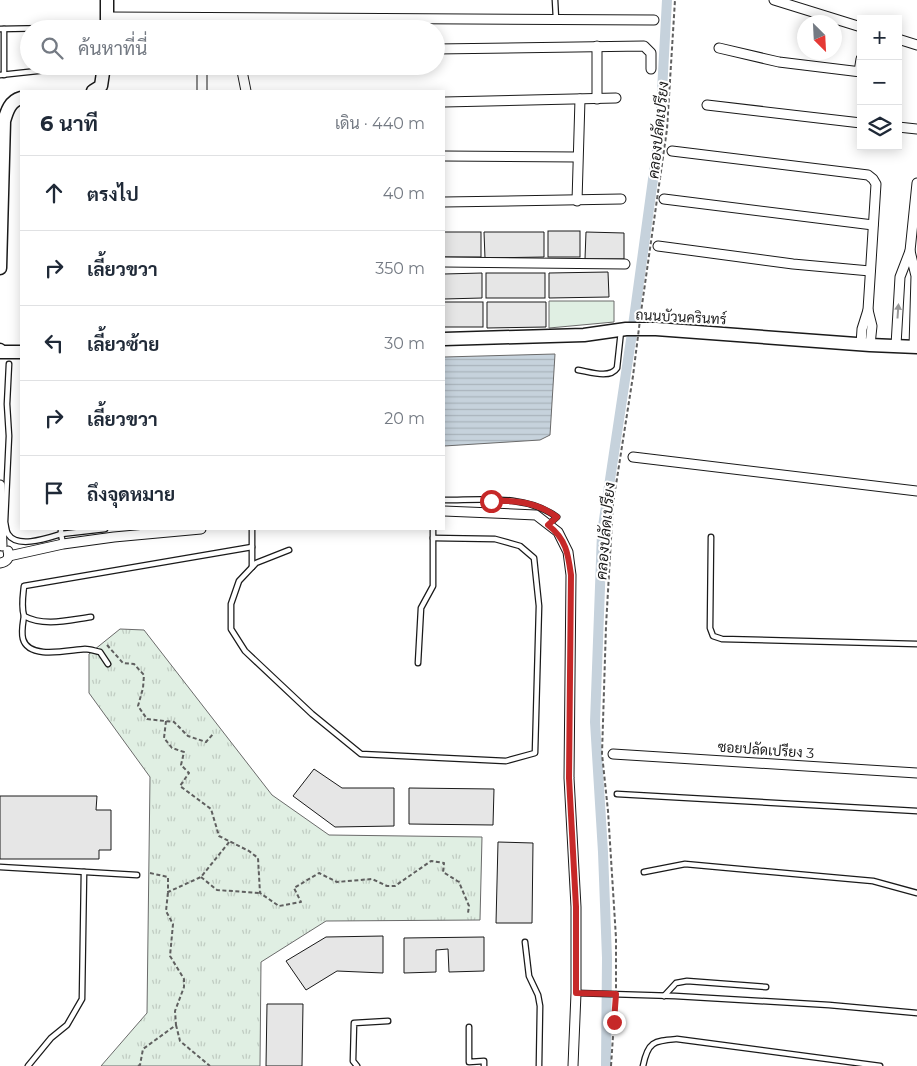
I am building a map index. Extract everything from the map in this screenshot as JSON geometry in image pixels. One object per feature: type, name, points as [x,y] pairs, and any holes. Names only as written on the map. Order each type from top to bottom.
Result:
[{"type":"street","points":[[107,0],[107,20]]},
{"type":"street","points":[[774,0],[857,26]]},
{"type":"street","points":[[444,20],[654,20]]},
{"type":"street","points":[[902,40],[917,45]]},
{"type":"street","points":[[596,99],[597,46]]},
{"type":"street","points":[[445,49],[644,46],[651,53],[651,68]]},
{"type":"street","points":[[719,48],[779,62],[857,72]]},
{"type":"street","points":[[95,90],[101,86],[103,75]]},
{"type":"street","points":[[202,75],[202,90]]},
{"type":"street","points":[[243,75],[246,90]]},
{"type":"street","points":[[0,268],[4,121],[7,109],[16,99],[20,98]]},
{"type":"street","points":[[445,102],[616,98]]},
{"type":"street","points":[[577,201],[580,100]]},
{"type":"street","points":[[707,105],[857,122]]},
{"type":"street","points":[[902,127],[917,129]]},
{"type":"street","points":[[672,151],[868,174],[876,184],[868,310],[862,329],[866,344]]},
{"type":"street","points":[[445,156],[577,157]]},
{"type":"street","points":[[896,345],[900,277],[910,251],[917,183]]},
{"type":"street","points":[[445,202],[621,199]]},
{"type":"street","points":[[664,199],[873,225]]},
{"type":"street","points":[[658,246],[793,264],[870,271]]},
{"type":"street","points":[[910,251],[916,276],[915,347]]},
{"type":"street","points":[[445,262],[626,264]]},
{"type":"street","name":"ถนนบัวนครินทร์","points":[[445,338],[577,335],[623,329],[656,329],[915,347]]},
{"type":"street","points":[[4,363],[0,351],[20,352]]},
{"type":"street","points":[[633,457],[917,491]]},
{"type":"street","points":[[0,485],[1,546],[7,549],[9,556]]},
{"type":"street","points":[[445,511],[536,515],[558,532],[568,552],[571,575],[569,778],[576,907],[576,993],[573,1066]]},
{"type":"street","points":[[0,563],[6,561],[9,556],[63,544],[190,530]]},
{"type":"street","name":"ซอยปลัดเปรียง 3","points":[[613,754],[917,773]]},
{"type":"lane","points":[[555,0],[556,19]]},
{"type":"lane","points":[[20,29],[2,29],[2,75],[20,73]]},
{"type":"lane","points":[[578,370],[610,374],[615,372],[623,329]]},
{"type":"lane","points":[[4,363],[9,436],[5,522],[7,534],[15,540],[29,541],[61,531],[83,530]]},
{"type":"lane","points":[[445,500],[516,500],[549,511],[557,517],[548,525]]},
{"type":"lane","points":[[252,530],[252,568]]},
{"type":"lane","points":[[418,663],[422,608],[433,586],[433,530]]},
{"type":"lane","points":[[61,531],[63,544]]},
{"type":"lane","points":[[711,537],[710,628],[713,636],[722,639],[917,644]]},
{"type":"lane","points":[[289,550],[256,563],[240,581],[231,604],[231,629],[245,651],[312,714],[360,754],[506,761],[535,753],[539,606],[534,558],[520,546],[495,539],[433,538]]},
{"type":"lane","points":[[108,664],[100,652],[87,649],[38,652],[28,648],[22,632],[24,586],[252,547]]},
{"type":"lane","points":[[24,616],[33,621],[50,622],[91,618]]},
{"type":"lane","points":[[617,794],[917,811]]},
{"type":"lane","points":[[644,872],[686,864],[874,881],[917,893]]},
{"type":"lane","points":[[0,867],[137,874]]},
{"type":"lane","points":[[28,1066],[51,1038],[67,1025],[82,1000],[84,872]]},
{"type":"lane","points":[[525,942],[529,976],[538,994],[540,1006],[538,1066]]},
{"type":"lane","points":[[664,996],[676,984],[687,981],[766,987]]},
{"type":"lane","points":[[576,993],[613,993],[829,1005],[917,1013]]},
{"type":"lane","points":[[357,1066],[353,1061],[354,1023],[388,1021]]},
{"type":"lane","points":[[469,1027],[470,1062],[484,1061],[484,1066]]},
{"type":"lane","points":[[643,1066],[650,1046],[653,1043],[677,1039],[880,1066]]},
{"type":"path","points":[[611,1066],[616,938],[608,810],[602,754],[612,513],[668,128],[675,0]]},
{"type":"path","points":[[107,645],[123,662],[134,664],[144,675],[138,706],[147,719],[174,722],[188,736],[206,742],[213,734]]},
{"type":"path","points":[[166,721],[164,738],[172,748],[184,752],[181,765],[189,773],[180,786],[211,809],[219,836],[249,851],[258,858],[260,893]]},
{"type":"path","points":[[168,892],[201,877],[230,841]]},
{"type":"path","points":[[201,877],[217,890],[260,893],[279,906],[301,902],[294,888],[319,873],[337,882],[372,879],[387,886],[395,886],[431,861],[444,863],[443,872],[459,882],[469,906],[468,913]]},
{"type":"path","points":[[150,873],[168,877],[166,910],[173,924],[170,956],[184,979],[184,987],[174,1011],[180,1042],[210,1066]]},
{"type":"path","points":[[138,1066],[140,1065],[143,1049],[176,1025]]},
{"type":"green space","points":[[549,301],[614,301],[614,322],[549,328]]},
{"type":"green space","points":[[120,629],[144,630],[272,795],[329,835],[482,837],[480,920],[326,921],[261,962],[260,1066],[101,1066],[147,1013],[150,777],[89,693],[89,654]]},
{"type":"shaded area","points":[[555,354],[550,435],[540,440],[445,446],[445,357]]},
{"type":"building","points":[[548,231],[580,231],[580,257],[548,257]]},
{"type":"building","points":[[445,232],[481,232],[481,257],[445,257]]},
{"type":"building","points":[[484,232],[544,232],[544,257],[485,258]]},
{"type":"building","points":[[586,232],[624,233],[624,259],[585,259]]},
{"type":"building","points":[[608,272],[609,297],[549,298],[549,273]]},
{"type":"building","points":[[482,273],[482,298],[445,299],[445,274]]},
{"type":"building","points":[[486,273],[545,273],[545,298],[486,298]]},
{"type":"building","points":[[445,302],[483,302],[483,327],[445,327]]},
{"type":"building","points":[[487,302],[546,302],[546,327],[487,328]]},
{"type":"building","points":[[314,769],[342,788],[394,788],[394,826],[335,827],[293,796]]},
{"type":"building","points":[[409,788],[494,789],[493,825],[409,824]]},
{"type":"building","points":[[0,796],[97,796],[96,810],[111,810],[111,850],[99,850],[99,859],[0,859]]},
{"type":"building","points":[[498,842],[533,843],[532,923],[496,923]]},
{"type":"building","points":[[383,936],[383,973],[337,971],[306,990],[286,961],[326,937]]},
{"type":"building","points":[[484,937],[484,971],[449,972],[448,949],[436,950],[436,972],[404,973],[404,938]]},
{"type":"building","points":[[267,1004],[303,1004],[302,1066],[266,1066]]},
{"type":"waterway","name":"คลองปลัดเปรียง","points":[[606,1066],[607,958],[595,722],[602,533],[660,128],[667,0]]},
{"type":"route","points":[[491,501],[516,500],[549,511],[557,517],[548,525],[558,532],[568,552],[571,575],[569,778],[576,907],[576,993],[616,994],[614,1022]]}]
